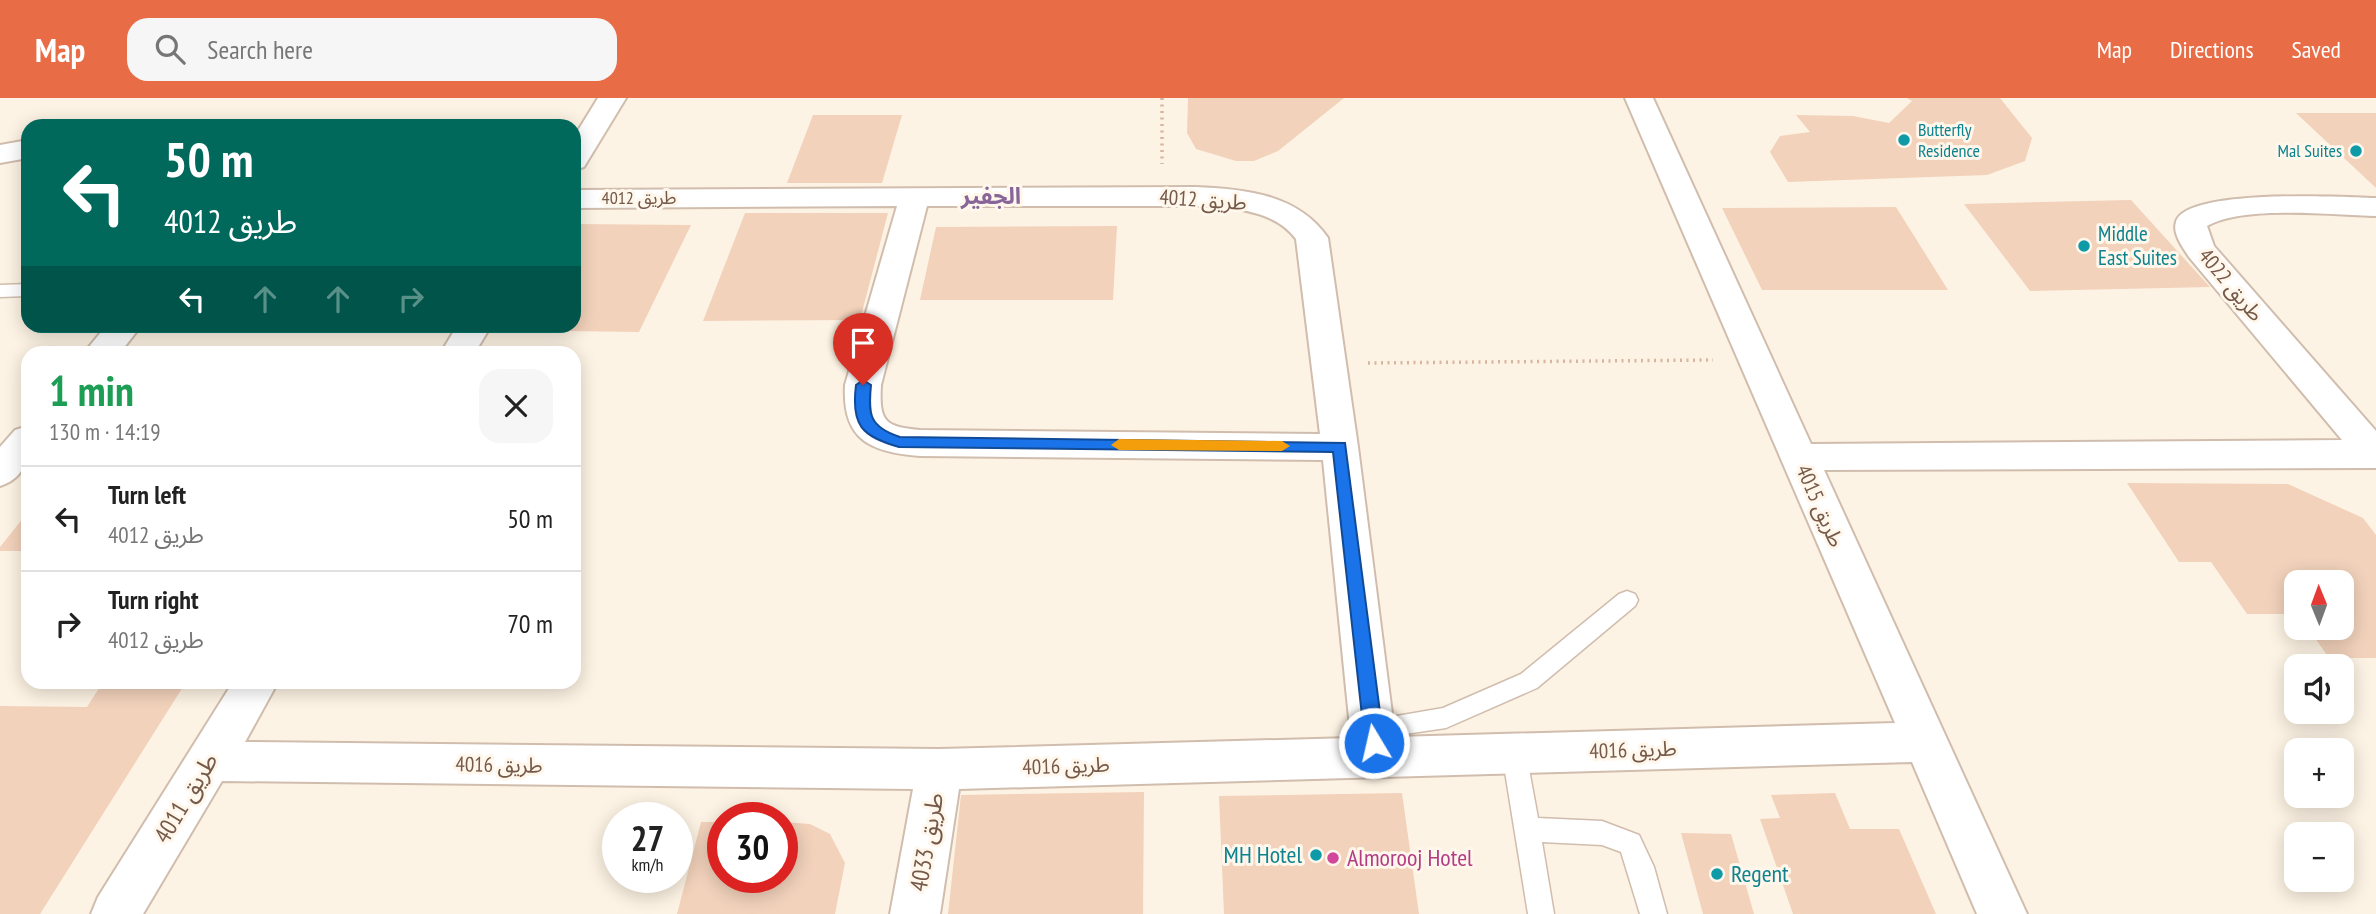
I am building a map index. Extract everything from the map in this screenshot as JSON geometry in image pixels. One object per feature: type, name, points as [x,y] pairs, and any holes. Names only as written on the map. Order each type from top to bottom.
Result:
[{"type":"street","points":[[581,149],[612,98]]},
{"type":"street","name":"طريق 4015","points":[[1639,98],[2002,914]]},
{"type":"street","points":[[0,154],[21,150]]},
{"type":"street","points":[[915,196],[863,385],[861,407],[866,421],[877,435],[899,442],[920,443],[1340,447]]},
{"type":"street","name":"طريق 4012","points":[[581,199],[1195,196],[1269,206],[1300,223],[1312,238],[1340,447],[1374,743]]},
{"type":"street","name":"طريق 4022","points":[[2375,454],[2200,250],[2192,234],[2191,222],[2200,214],[2244,207],[2376,206]]},
{"type":"street","points":[[0,472],[21,447]]},
{"type":"street","points":[[1798,457],[2375,454]]},
{"type":"street","name":"طريق 4011","points":[[116,914],[253,689]]},
{"type":"street","name":"طريق 4016","points":[[209,761],[939,769],[1374,743],[1514,753],[1924,742]]},
{"type":"street","name":"طريق 4033","points":[[915,914],[939,769]]},
{"type":"lane","points":[[0,291],[21,290]]},
{"type":"lane","points":[[1374,743],[1446,718],[1529,681],[1627,600]]},
{"type":"lane","points":[[1514,753],[1541,914]]},
{"type":"lane","points":[[1527,829],[1602,832],[1630,844],[1641,867],[1654,914]]},
{"type":"path","points":[[1162,98],[1162,196]]},
{"type":"path","points":[[1329,363],[1755,360]]},
{"type":"building","points":[[1188,98],[1344,98],[1278,151],[1254,161],[1236,161],[1196,149],[1187,133]]},
{"type":"building","name":"Butterfly Residence","points":[[1907,98],[2000,98],[2032,138],[2025,161],[1987,175],[1788,182],[1770,152],[1780,136],[1810,132],[1796,115],[1853,116],[1889,123],[1912,101]]},
{"type":"building","name":"Mal Suites","points":[[2296,113],[2376,113],[2376,188]]},
{"type":"building","points":[[813,115],[902,115],[882,183],[787,183]]},
{"type":"building","name":"Middle East Suites","points":[[2131,200],[2210,287],[2030,291],[1964,204]]},
{"type":"building","points":[[1896,207],[1948,290],[1762,290],[1722,208]]},
{"type":"building","points":[[745,213],[888,213],[860,320],[703,321]]},
{"type":"building","points":[[581,224],[691,225],[639,332],[581,331]]},
{"type":"building","points":[[1117,226],[1113,300],[920,300],[936,227]]},
{"type":"building","points":[[2127,483],[2288,484],[2363,518],[2376,535],[2376,658],[2354,658],[2354,654],[2326,654],[2316,640],[2354,640],[2354,570],[2284,570],[2284,614],[2247,614],[2211,562],[2179,562]]},
{"type":"building","points":[[21,521],[21,551],[0,551],[0,547]]},
{"type":"building","points":[[99,689],[182,689],[40,914],[0,914],[0,706],[87,707]]},
{"type":"building","points":[[1144,792],[1143,914],[948,914],[961,795]]},
{"type":"building","name":"MH Hotel","points":[[1402,793],[1419,914],[1224,914],[1219,796]]},
{"type":"building","points":[[1835,793],[1850,829],[1899,829],[1936,914],[1793,914],[1760,819],[1780,818],[1771,795]]},
{"type":"building","points":[[701,822],[707,822],[707,893],[798,893],[798,823],[810,824],[830,834],[845,863],[835,914],[677,914],[682,893],[693,893],[693,853]]},
{"type":"building","name":"Regent","points":[[1681,833],[1731,834],[1754,914],[1703,914]]},
{"type":"slow traffic","points":[[1119,445],[1282,446]]},
{"type":"place","name":"Butterfly Residence","points":[[1904,140]]},
{"type":"place","name":"Mal Suites","points":[[2356,151]]},
{"type":"place","name":"Middle East Suites","points":[[2084,246]]},
{"type":"place","name":"MH Hotel","points":[[1316,855]]},
{"type":"place","name":"Almorooj Hotel","points":[[1333,858]]},
{"type":"place","name":"Regent","points":[[1717,874]]},
{"type":"district","name":"الجفير","points":[[991,196]]},
{"type":"route","points":[[863,385],[861,407],[866,421],[877,435],[899,442],[1340,447],[1374,743]]}]
